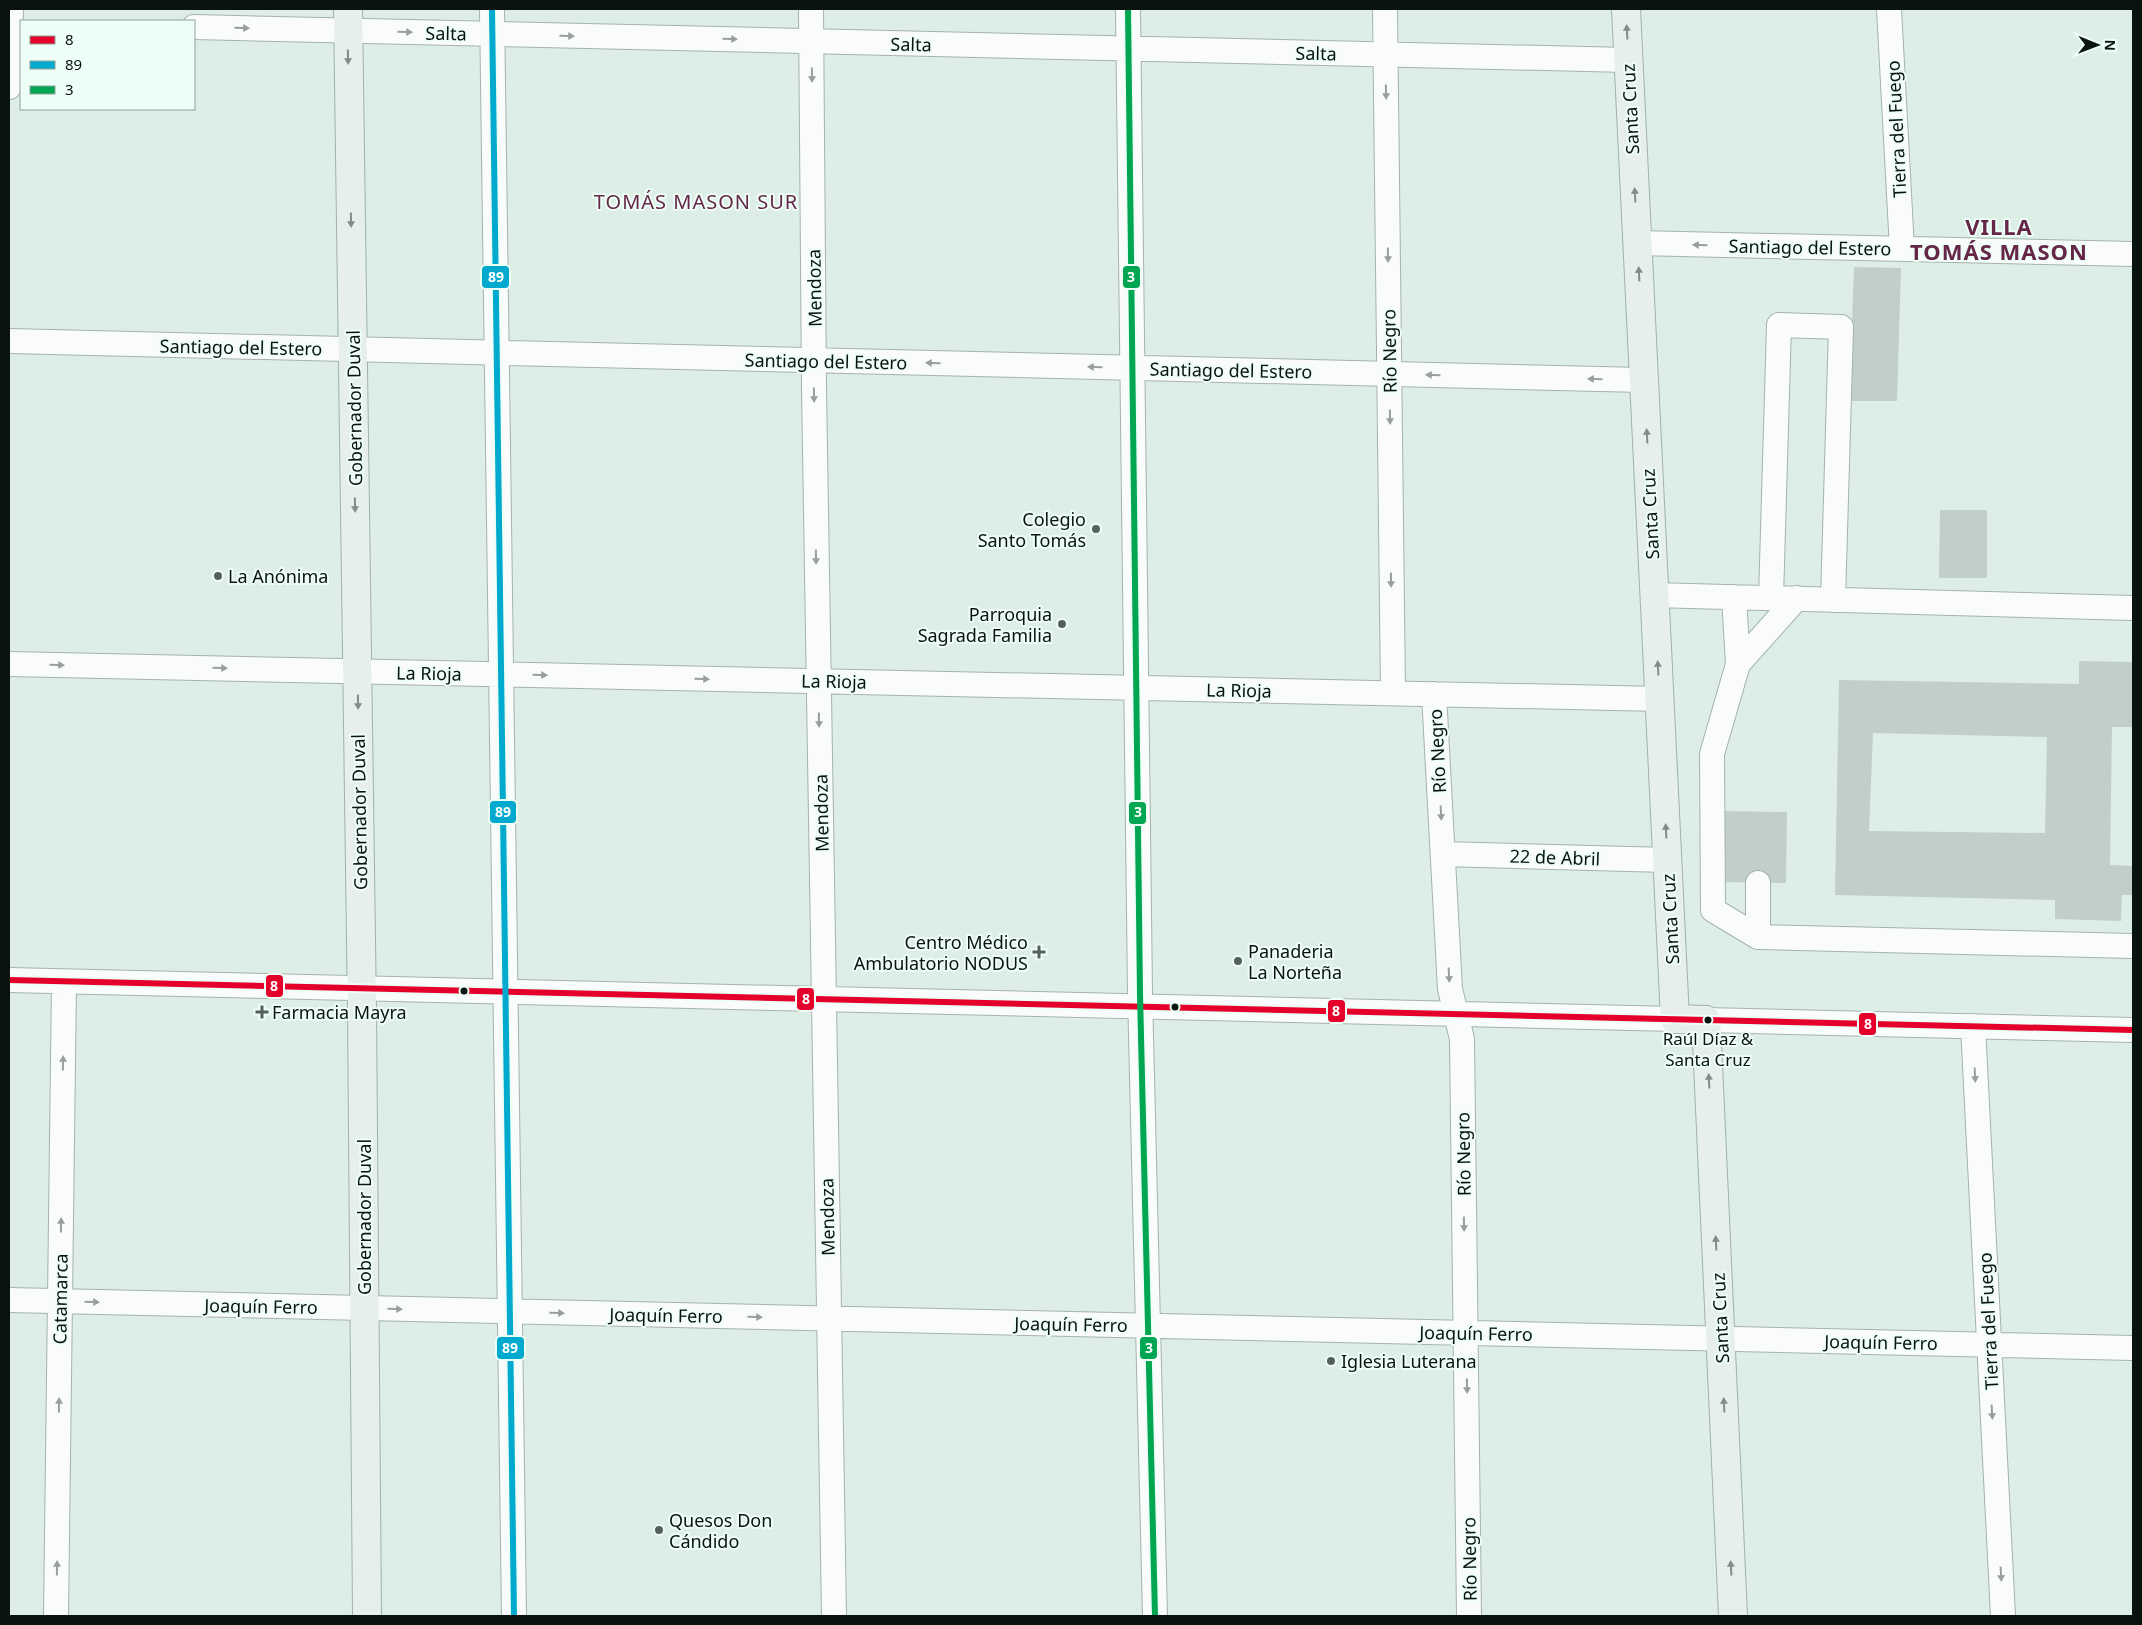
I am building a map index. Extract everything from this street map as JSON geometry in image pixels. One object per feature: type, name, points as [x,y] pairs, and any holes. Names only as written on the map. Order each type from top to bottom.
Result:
[{"type":"main road","name":"Santa Cruz","points":[[1626,9],[1676,1019]]},
{"type":"main road","name":"Gobernador Duval","points":[[348,20],[362,989],[367,1616]]},
{"type":"main road","points":[[1676,1019],[1706,1020]]},
{"type":"main road","name":"Santa Cruz","points":[[1706,1020],[1733,1616]]},
{"type":"street","points":[[492,9],[514,1616]]},
{"type":"street","name":"Mendoza","points":[[811,9],[814,360],[834,1616]]},
{"type":"street","points":[[1128,9],[1140,1007],[1154,1616]]},
{"type":"street","name":"Río Negro","points":[[1385,9],[1393,693]]},
{"type":"street","name":"Tierra del Fuego","points":[[1890,9],[1902,249]]},
{"type":"street","points":[[9,87],[13,19]]},
{"type":"street","name":"Salta","points":[[195,27],[348,20],[493,34],[1628,60]]},
{"type":"street","name":"Santiago del Estero","points":[[1637,244],[2133,254]]},
{"type":"street","points":[[1770,598],[1779,325],[1832,326],[1841,327],[1833,600]]},
{"type":"street","name":"Santiago del Estero","points":[[9,341],[1644,380]]},
{"type":"street","points":[[1654,595],[2133,608]]},
{"type":"street","points":[[1734,597],[1738,664],[1712,754],[1712,910],[1758,937],[2133,946]]},
{"type":"street","points":[[1738,664],[1797,598]]},
{"type":"street","name":"La Rioja","points":[[9,664],[1660,699]]},
{"type":"street","name":"Río Negro","points":[[1434,694],[1450,990],[1462,1039],[1469,1616]]},
{"type":"street","name":"22 de Abril","points":[[1443,854],[1668,860]]},
{"type":"street","points":[[1758,883],[1758,937]]},
{"type":"street","points":[[9,980],[1676,1019]]},
{"type":"street","name":"Catamarca","points":[[56,1616],[64,982]]},
{"type":"street","points":[[1706,1020],[2133,1030]]},
{"type":"street","name":"Tierra del Fuego","points":[[1973,1026],[2003,1616]]},
{"type":"street","name":"Joaquín Ferro","points":[[9,1300],[2133,1348]]},
{"type":"building","points":[[1854,267],[1901,268],[1897,401],[1849,401]]},
{"type":"building","points":[[1940,510],[1987,510],[1987,578],[1939,578]]},
{"type":"building","points":[[2079,661],[2133,662],[2133,727],[2112,727],[2110,865],[2133,866],[2133,895],[2122,895],[2121,921],[2055,919],[2055,900],[1835,895],[1839,680],[2079,684]],"holes":[[[1873,733],[2047,737],[2045,833],[1869,831]]]},
{"type":"building","points":[[1722,811],[1787,812],[1786,883],[1721,882]]},
{"type":"transit line","name":"89","points":[[492,9],[514,1616]]},
{"type":"transit line","name":"3","points":[[1128,9],[1140,994],[1155,1616]]},
{"type":"transit line","name":"8","points":[[9,980],[2133,1030]]},
{"type":"place","name":"Colegio Santo Tomás","points":[[1096,529]]},
{"type":"place","name":"La Anónima","points":[[218,576]]},
{"type":"place","name":"Parroquia Sagrada Familia","points":[[1062,624]]},
{"type":"place","name":"Centro Médico Ambulatorio NODUS","points":[[1039,952]]},
{"type":"place","name":"Panaderia La Norteña","points":[[1238,961]]},
{"type":"place","name":"Farmacia Mayra","points":[[262,1012]]},
{"type":"place","name":"Raúl Díaz & Santa Cruz","points":[[1708,1020]]},
{"type":"place","name":"Iglesia Luterana","points":[[1331,1361]]},
{"type":"place","name":"Quesos Don Cándido","points":[[659,1530]]},
{"type":"district","name":"TOMÁS MASON SUR","points":[[696,201]]},
{"type":"district","name":"VILLA TOMÁS MASON","points":[[1999,238]]}]
